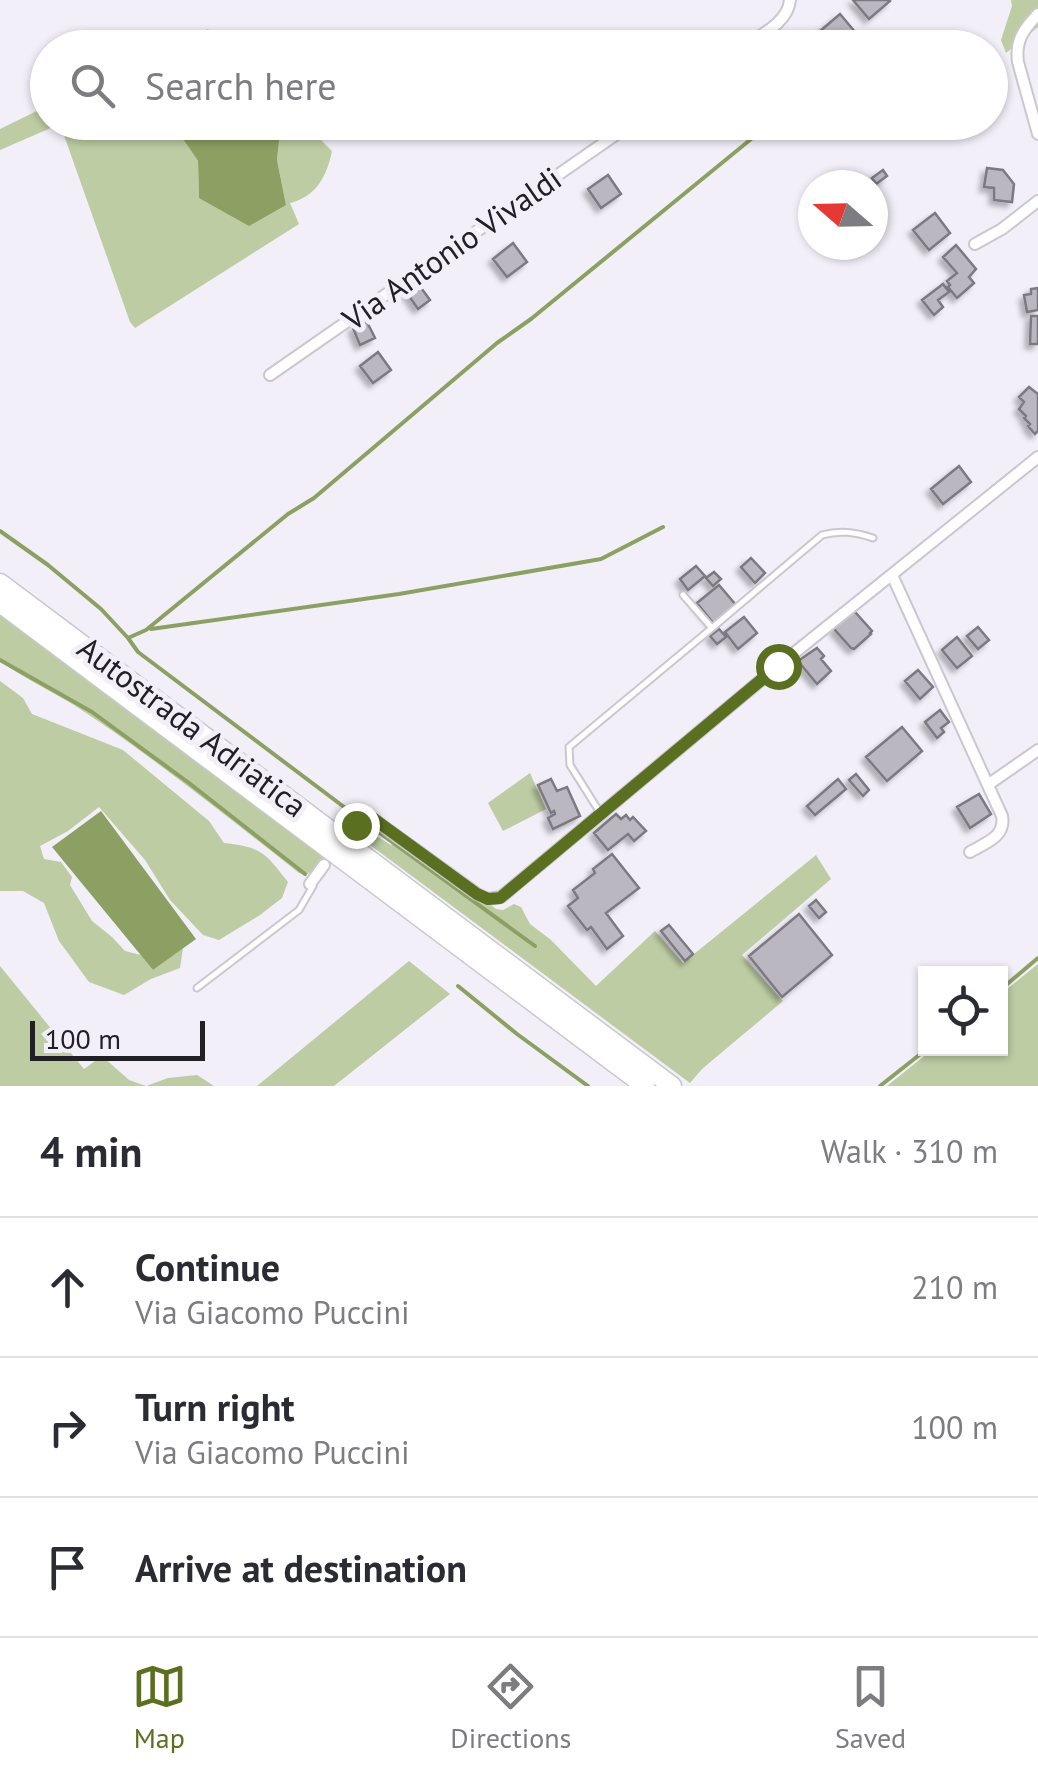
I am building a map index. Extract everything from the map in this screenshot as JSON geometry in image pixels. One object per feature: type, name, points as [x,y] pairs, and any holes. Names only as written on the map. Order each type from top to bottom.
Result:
[{"type":"highway","name":"Autostrada Adriatica","points":[[0,583],[672,1086]]},
{"type":"highway","name":"Autostrada Adriatica","points":[[0,603],[645,1086]]},
{"type":"street","points":[[767,30],[789,10],[790,0]]},
{"type":"street","points":[[1038,14],[1022,32],[1017,50],[1038,134]]},
{"type":"street","name":"Via Antonio Vivaldi","points":[[270,375],[608,140]]},
{"type":"street","points":[[975,244],[1038,200]]},
{"type":"street","points":[[351,832],[364,818],[374,819],[477,894],[494,899],[504,895],[778,666],[1038,457]]},
{"type":"street","points":[[892,575],[1002,816],[1002,828],[994,838],[970,852]]},
{"type":"street","points":[[988,784],[1038,750]]},
{"type":"street","points":[[311,885],[324,865]]},
{"type":"lane","points":[[601,814],[570,765],[570,747],[822,536],[857,532],[873,538]]},
{"type":"lane","points":[[684,595],[712,628]]},
{"type":"lane","points":[[197,988],[299,910],[311,885]]},
{"type":"shaded area","points":[[1011,0],[1038,0],[1038,27],[1008,51],[1008,30],[1004,30]]},
{"type":"shaded area","points":[[30,114],[30,137],[0,150],[0,129]]},
{"type":"shaded area","points":[[66,140],[184,140],[198,161],[199,198],[286,205],[277,160],[279,140],[321,140],[332,151],[319,184],[307,196],[290,203],[299,224],[135,328]]},
{"type":"shaded area","points":[[184,140],[279,140],[277,160],[286,205],[249,226],[199,198],[198,161]]},
{"type":"shaded area","points":[[0,614],[325,858],[315,870],[305,875],[299,873],[132,745],[0,661]]},
{"type":"shaded area","points":[[0,681],[23,698],[32,714],[123,750],[209,821],[224,843],[262,853],[288,882],[282,898],[219,940],[203,935],[170,900],[145,860],[99,807],[40,846],[44,859],[61,862],[92,921],[125,951],[141,955],[153,970],[183,948],[180,968],[124,995],[89,982],[59,941],[44,903],[23,891],[0,891]]},
{"type":"shaded area","points":[[530,773],[546,809],[503,831],[488,803]]},
{"type":"shaded area","points":[[101,811],[196,939],[153,970],[52,847]]},
{"type":"shaded area","points":[[370,832],[391,845],[403,841],[496,909],[514,904],[521,907],[530,924],[596,986],[655,931],[683,963],[816,855],[831,879],[742,955],[783,1001],[690,1083],[354,833]]},
{"type":"shaded area","points":[[409,961],[450,994],[334,1086],[257,1086]]},
{"type":"shaded area","points":[[1038,964],[1038,1086],[887,1086],[924,1056],[1008,1056],[1008,988]]},
{"type":"shaded area","points":[[0,966],[84,1069],[102,1056],[129,1080],[146,1086],[0,1086]]},
{"type":"shaded area","points":[[197,1075],[214,1086],[146,1086],[168,1078]]},
{"type":"building","points":[[853,0],[889,0],[890,1],[869,19]]},
{"type":"building","points":[[840,14],[853,30],[821,30]]},
{"type":"building","points":[[987,168],[1003,170],[1014,184],[1012,202],[994,200],[994,188],[984,187]]},
{"type":"building","points":[[608,175],[621,194],[601,208],[588,189]]},
{"type":"building","points":[[935,213],[950,233],[929,250],[913,230]]},
{"type":"building","points":[[513,243],[527,262],[507,277],[493,259]]},
{"type":"building","points":[[956,245],[976,269],[969,277],[974,283],[957,298],[947,281],[957,273],[943,257]]},
{"type":"building","points":[[943,284],[949,292],[938,300],[943,307],[934,315],[922,300]]},
{"type":"building","points":[[419,285],[430,300],[418,309],[407,293]]},
{"type":"building","points":[[1038,288],[1038,310],[1027,312],[1024,295]]},
{"type":"building","points":[[1031,316],[1038,316],[1038,344],[1030,344]]},
{"type":"building","points":[[367,322],[375,338],[360,345],[353,328]]},
{"type":"building","points":[[378,352],[391,370],[373,383],[360,366]]},
{"type":"building","points":[[1029,387],[1038,394],[1035,434],[1019,409],[1024,402],[1019,397]]},
{"type":"building","points":[[959,466],[971,482],[943,504],[931,489]]},
{"type":"building","points":[[751,558],[765,573],[755,583],[741,567]]},
{"type":"building","points":[[696,566],[705,576],[688,590],[680,579]]},
{"type":"building","points":[[714,572],[721,579],[713,586],[706,578]]},
{"type":"building","points":[[719,585],[736,605],[714,624],[697,603]]},
{"type":"building","points":[[853,612],[872,631],[854,649],[835,630]]},
{"type":"building","points":[[744,617],[757,633],[738,649],[725,632]]},
{"type":"building","points":[[978,627],[989,640],[978,649],[967,636]]},
{"type":"building","points":[[719,629],[726,637],[717,644],[710,636]]},
{"type":"building","points":[[957,637],[972,656],[957,668],[942,650]]},
{"type":"building","points":[[817,648],[831,671],[817,684],[798,661]]},
{"type":"building","points":[[918,670],[933,687],[920,699],[905,681]]},
{"type":"building","points":[[940,710],[949,722],[937,738],[925,722]]},
{"type":"building","points":[[902,727],[922,751],[887,781],[866,757]]},
{"type":"building","points":[[856,774],[869,790],[863,796],[849,780]]},
{"type":"building","points":[[551,779],[557,791],[567,787],[580,816],[553,829],[548,818],[554,811],[551,813],[538,785]]},
{"type":"building","points":[[838,779],[846,789],[815,815],[807,806]]},
{"type":"building","points":[[979,794],[991,814],[970,828],[957,807]]},
{"type":"building","points":[[616,814],[621,819],[626,815],[630,820],[633,817],[646,831],[634,841],[628,834],[608,850],[594,833]]},
{"type":"building","points":[[612,854],[639,888],[606,913],[623,936],[607,949],[568,906],[578,898],[573,890]]},
{"type":"building","points":[[816,900],[826,912],[819,918],[809,906]]},
{"type":"building","points":[[799,914],[832,955],[782,997],[749,956]]},
{"type":"building","points":[[669,925],[693,954],[685,961],[661,931]]},
{"type":"waterway","points":[[0,531],[101,609],[128,638],[146,630],[288,514],[314,498],[497,343],[750,140]]},
{"type":"waterway","points":[[151,629],[399,594],[601,559],[663,527]]},
{"type":"waterway","points":[[128,638],[138,652],[356,816]]},
{"type":"waterway","points":[[0,660],[92,712],[305,874]]},
{"type":"waterway","points":[[370,826],[535,946]]},
{"type":"waterway","points":[[1008,983],[1038,958]]},
{"type":"waterway","points":[[458,986],[588,1086]]},
{"type":"waterway","points":[[880,1086],[918,1056]]},
{"type":"route","points":[[356,825],[364,818],[374,819],[477,894],[488,899],[500,898],[778,666]]}]
